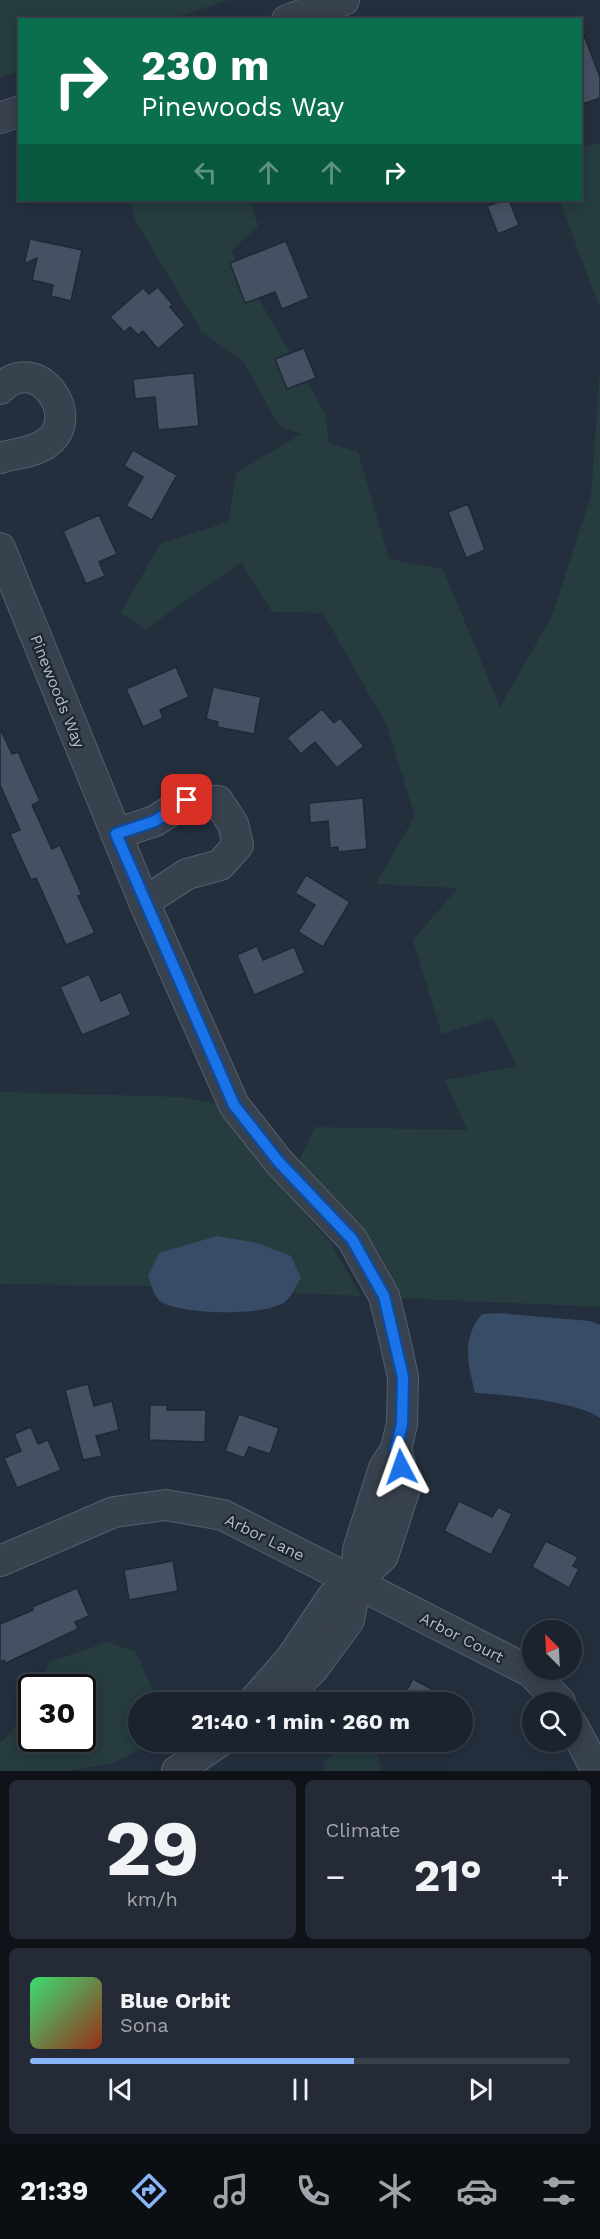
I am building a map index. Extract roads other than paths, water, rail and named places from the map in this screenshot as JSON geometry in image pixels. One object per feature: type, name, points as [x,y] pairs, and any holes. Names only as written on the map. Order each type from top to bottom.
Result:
[{"type":"street","points":[[293,18],[344,0]]},
{"type":"street","points":[[0,118],[18,112]]},
{"type":"street","points":[[0,389],[5,384],[23,377],[38,379],[52,391],[60,408],[59,427],[49,442],[32,450],[0,458]]},
{"type":"street","name":"Pinewoods Way","points":[[0,548],[144,902],[234,1105],[278,1161],[352,1239],[384,1296],[403,1377],[402,1424],[396,1449],[384,1468],[358,1550],[356,1582],[349,1620],[313,1669],[290,1692]]},
{"type":"street","points":[[116,834],[155,821],[187,800],[218,801],[233,824],[238,845],[220,866],[187,874],[144,902]]},
{"type":"street","name":"Arbor Lane","points":[[0,1560],[114,1512],[166,1505],[223,1515],[356,1582]]},
{"type":"street","points":[[262,1692],[292,1657],[333,1596],[356,1582]]},
{"type":"street","name":"Arbor Court","points":[[356,1582],[531,1672],[550,1692]]},
{"type":"street","points":[[582,1743],[597,1771]]},
{"type":"street","points":[[177,1771],[205,1752]]},
{"type":"water","points":[[217,1236],[257,1243],[291,1256],[301,1278],[288,1299],[276,1306],[243,1312],[185,1309],[160,1301],[148,1276],[159,1253]]},
{"type":"water","points":[[497,1313],[590,1321],[600,1325],[600,1418],[590,1412],[559,1403],[475,1393],[468,1352],[471,1333],[482,1314]]}]
